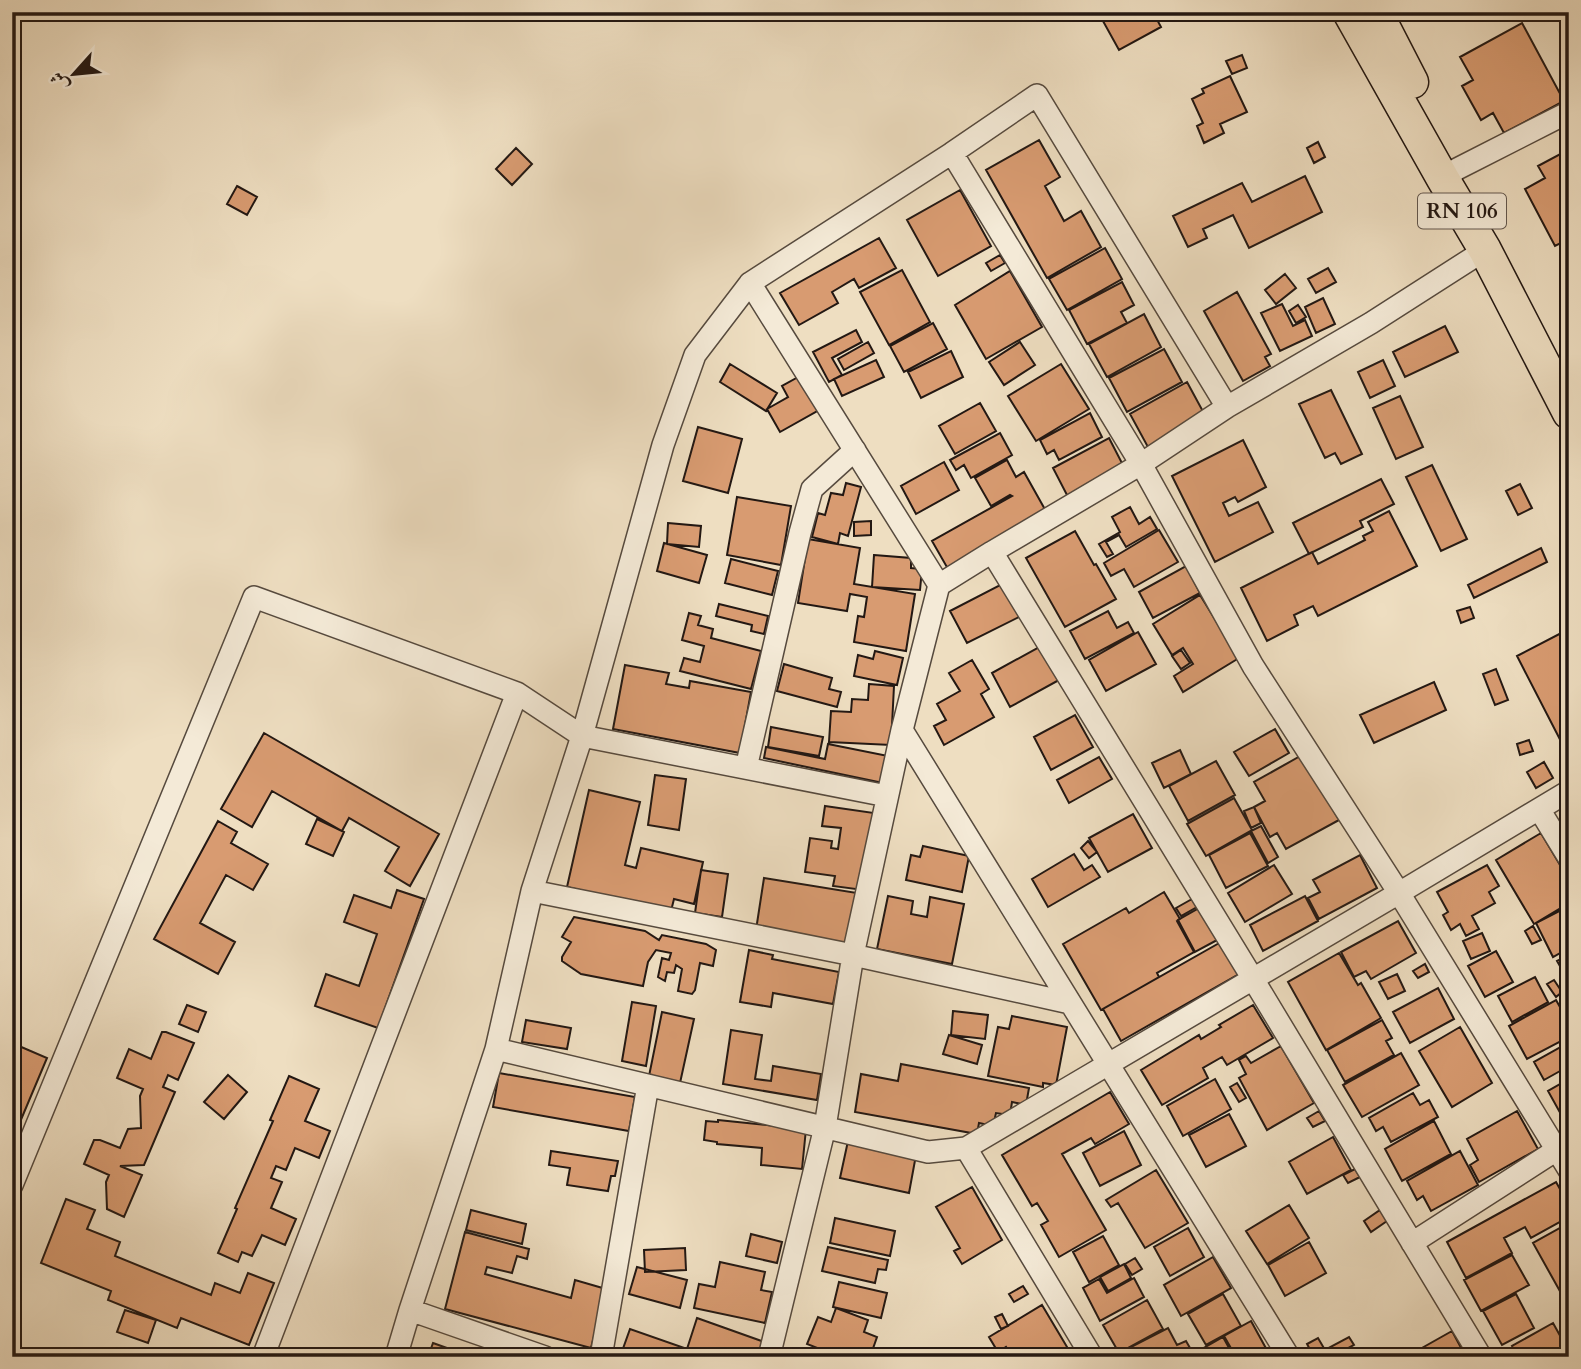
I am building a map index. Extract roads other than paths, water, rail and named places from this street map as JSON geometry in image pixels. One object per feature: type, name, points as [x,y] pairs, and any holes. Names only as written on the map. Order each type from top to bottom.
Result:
[{"type":"main road","name":"RN 106","points":[[1349,12],[1569,373]]},
{"type":"main road","name":"RN 106","points":[[1376,12],[1485,250],[1569,413]]},
{"type":"street","points":[[396,1357],[496,1049],[532,891],[582,736],[663,444],[695,355],[750,283],[1037,95],[1227,407]]},
{"type":"street","points":[[1450,174],[1569,112]]},
{"type":"street","points":[[952,153],[1141,464],[1253,666],[1562,1146],[1569,1170]]},
{"type":"street","points":[[769,1357],[825,1127],[853,955],[887,796],[939,585],[1141,464],[1227,407],[1371,323],[1485,250]]},
{"type":"street","points":[[750,283],[939,585]]},
{"type":"street","points":[[746,768],[812,489],[855,450]]},
{"type":"street","points":[[992,552],[1481,1357]]},
{"type":"street","points":[[12,1185],[254,597],[517,693],[582,736],[887,796]]},
{"type":"street","points":[[263,1357],[517,693]]},
{"type":"street","points":[[902,730],[1289,1357]]},
{"type":"street","points":[[496,1049],[928,1152],[966,1148],[1569,791]]},
{"type":"street","points":[[1539,809],[1569,858]]},
{"type":"street","points":[[532,891],[853,955],[1070,1003]]},
{"type":"street","points":[[601,1357],[648,1085]]},
{"type":"street","points":[[1412,1242],[1562,1146]]},
{"type":"street","points":[[966,1148],[1092,1357]]},
{"type":"street","points":[[410,1310],[545,1357]]}]
